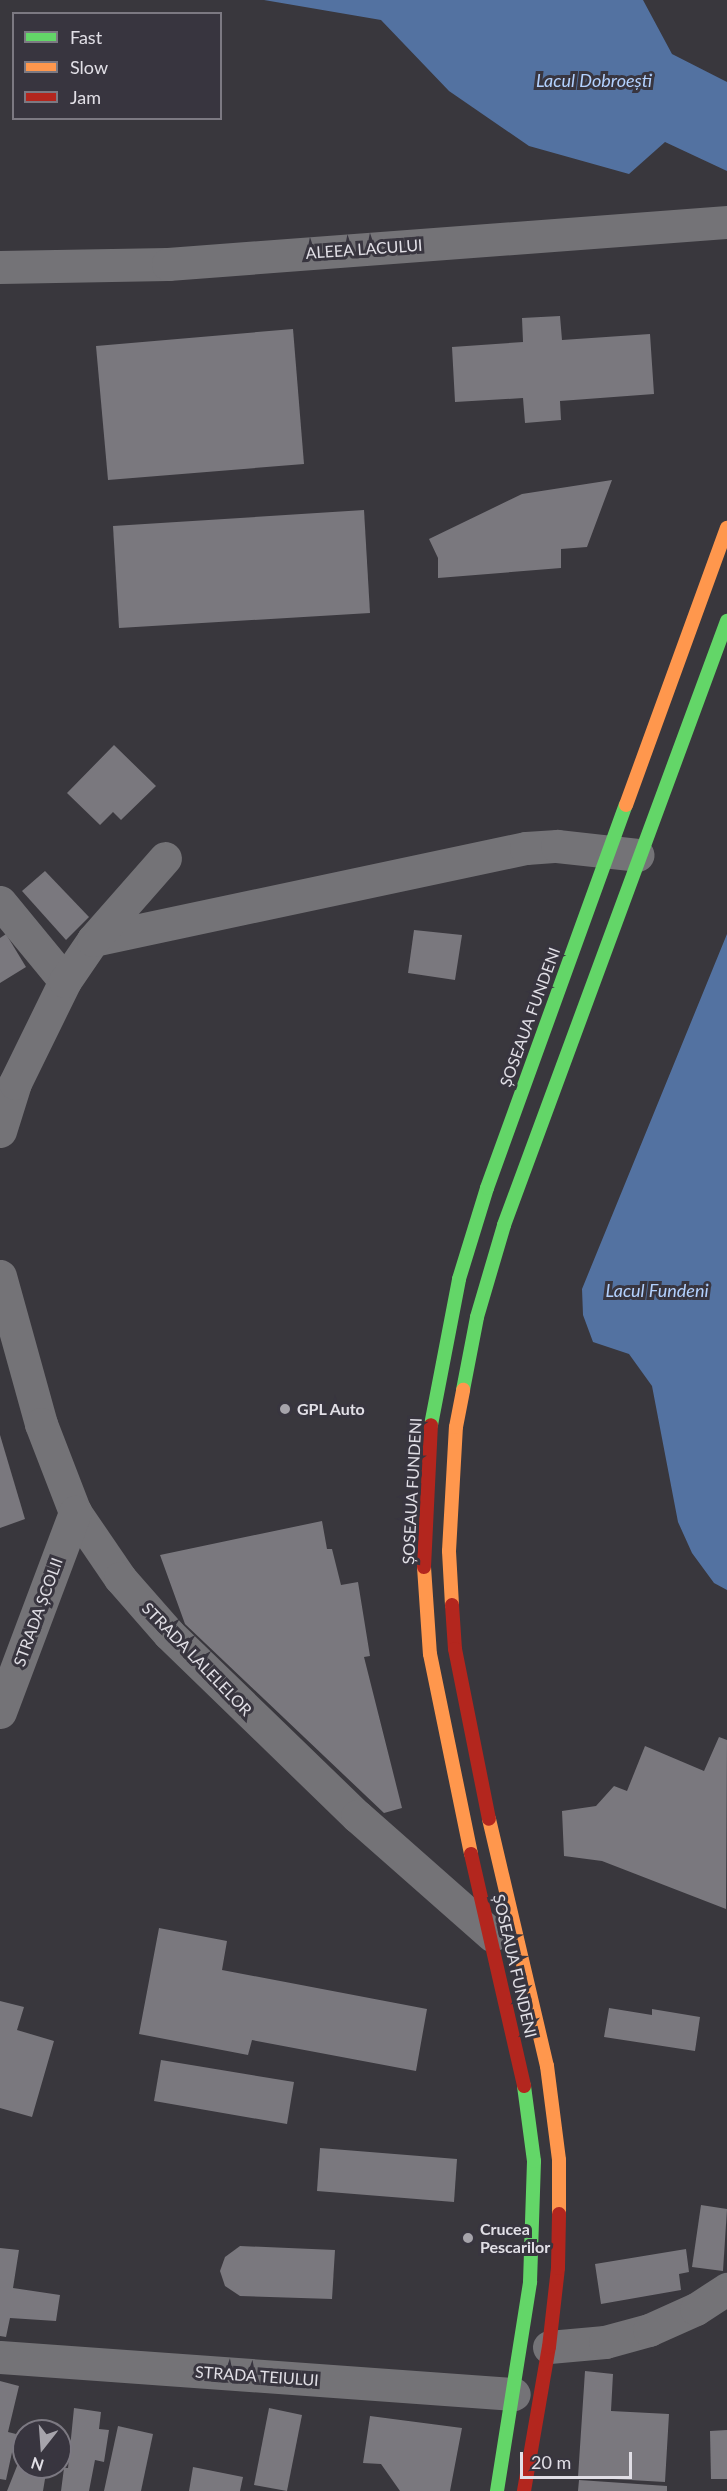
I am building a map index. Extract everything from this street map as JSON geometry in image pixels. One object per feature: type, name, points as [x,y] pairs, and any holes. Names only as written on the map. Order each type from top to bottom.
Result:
[{"type":"main road","name":"ȘOSEAUA FUNDENI","points":[[524,2491],[549,2348],[561,2213],[555,2118],[454,1649],[449,1551],[451,1486],[462,1394],[486,1282],[727,528]]},
{"type":"main road","name":"ȘOSEAUA FUNDENI","points":[[497,2491],[514,2394],[531,2271],[534,2161],[522,2067],[452,1773],[430,1654],[423,1551],[430,1432],[441,1357],[468,1245],[624,853],[727,621]]},
{"type":"street","name":"ALEEA LACULUI","points":[[0,267],[168,264],[727,222]]},
{"type":"street","points":[[93,940],[526,848],[624,853]]},
{"type":"street","points":[[1,1124],[15,1083],[65,981],[93,940],[165,858]]},
{"type":"street","points":[[0,902],[65,981]]},
{"type":"street","name":"STRADA LALELELOR","points":[[0,1276],[41,1424],[75,1512],[120,1578],[169,1634],[357,1816],[492,1935]]},
{"type":"street","name":"STRADA ȘCOLII","points":[[0,1712],[75,1512]]},
{"type":"street","points":[[549,2348],[605,2342],[649,2330],[696,2309],[727,2289]]},
{"type":"street","name":"STRADA TEIULUI","points":[[0,2357],[514,2394]]},
{"type":"water","name":"Lacul Dobroești","points":[[264,0],[643,0],[672,54],[727,82],[727,171],[665,142],[629,174],[529,146],[449,91],[381,20]]},
{"type":"water","name":"Lacul Fundeni","points":[[727,934],[727,1590],[714,1583],[692,1553],[678,1522],[652,1386],[629,1354],[593,1342],[583,1315],[582,1289]]},
{"type":"building","points":[[560,316],[562,340],[650,334],[654,394],[560,401],[561,420],[525,423],[523,398],[455,402],[452,347],[523,342],[522,318]]},
{"type":"building","points":[[293,329],[304,464],[108,480],[96,346]]},
{"type":"building","points":[[612,480],[587,547],[561,549],[561,568],[438,578],[438,558],[429,539],[522,494]]},
{"type":"building","points":[[364,510],[370,613],[119,628],[113,526]]},
{"type":"building","points":[[114,745],[156,786],[121,820],[113,812],[100,825],[67,793]]},
{"type":"building","points":[[45,871],[89,917],[66,940],[22,891]]},
{"type":"building","points":[[414,930],[462,935],[455,980],[408,973]]},
{"type":"building","points":[[6,934],[26,967],[0,983],[0,938]]},
{"type":"building","points":[[0,1435],[25,1519],[0,1528]]},
{"type":"building","points":[[322,1521],[327,1549],[332,1549],[341,1585],[358,1582],[370,1656],[364,1657],[402,1808],[384,1813],[185,1624],[160,1555]]},
{"type":"building","points":[[719,1737],[727,1740],[726,1909],[602,1861],[564,1856],[562,1811],[596,1806],[614,1786],[627,1791],[645,1746],[704,1771]]},
{"type":"building","points":[[159,1928],[227,1941],[222,1970],[427,2009],[416,2071],[252,2040],[248,2055],[139,2034]]},
{"type":"building","points":[[0,2001],[24,2007],[17,2030],[54,2041],[32,2117],[0,2108]]},
{"type":"building","points":[[609,2008],[652,2015],[652,2009],[700,2017],[695,2051],[604,2037]]},
{"type":"building","points":[[161,2060],[294,2082],[287,2124],[154,2101]]},
{"type":"building","points":[[320,2148],[457,2159],[454,2202],[317,2191]]},
{"type":"building","points":[[701,2205],[727,2209],[723,2271],[692,2267]]},
{"type":"building","points":[[240,2246],[335,2250],[332,2299],[240,2296],[225,2286],[220,2271],[225,2257]]},
{"type":"building","points":[[0,2248],[19,2250],[13,2288],[60,2295],[56,2321],[10,2318],[6,2337],[0,2336]]},
{"type":"building","points":[[686,2249],[689,2272],[679,2274],[681,2290],[601,2304],[595,2264]]},
{"type":"building","points":[[585,2371],[613,2374],[611,2411],[669,2414],[665,2482],[578,2477]]},
{"type":"building","points":[[0,2381],[19,2386],[8,2432],[12,2433],[12,2452],[6,2480],[0,2479]]},
{"type":"building","points":[[74,2408],[101,2412],[99,2429],[109,2430],[104,2462],[95,2460],[89,2491],[61,2491],[63,2479],[72,2479]]},
{"type":"building","points":[[269,2408],[302,2415],[287,2491],[254,2485]]},
{"type":"building","points":[[370,2416],[462,2428],[450,2491],[400,2491],[381,2464],[363,2463]]},
{"type":"building","points":[[118,2426],[153,2434],[141,2491],[104,2491]]},
{"type":"building","points":[[727,2430],[727,2479],[711,2479],[710,2431]]},
{"type":"building","points":[[193,2467],[243,2477],[240,2491],[189,2491]]},
{"type":"building","points":[[12,2478],[45,2479],[43,2491],[7,2491]]},
{"type":"building","points":[[579,2480],[667,2486],[667,2491],[578,2491]]},
{"type":"traffic: fast","points":[[463,1390],[477,1317],[504,1225],[727,621]]},
{"type":"traffic: fast","points":[[431,1425],[459,1279],[487,1188],[626,805]]},
{"type":"traffic: fast","points":[[497,2491],[530,2282],[534,2161],[524,2086]]},
{"type":"traffic: slow","points":[[626,805],[727,528]]},
{"type":"traffic: slow","points":[[452,1605],[449,1551],[456,1427],[463,1390]]},
{"type":"traffic: slow","points":[[424,1567],[430,1654],[471,1854]]},
{"type":"traffic: slow","points":[[489,1819],[547,2066],[559,2160],[559,2214]]},
{"type":"traffic: jam","points":[[424,1567],[431,1425]]},
{"type":"traffic: jam","points":[[452,1605],[455,1649],[489,1819]]},
{"type":"traffic: jam","points":[[471,1854],[524,2086]]},
{"type":"traffic: jam","points":[[524,2491],[549,2347],[558,2268],[559,2214]]},
{"type":"place","name":"GPL Auto","points":[[285,1409]]},
{"type":"place","name":"Crucea Pescarilor","points":[[468,2238]]}]
